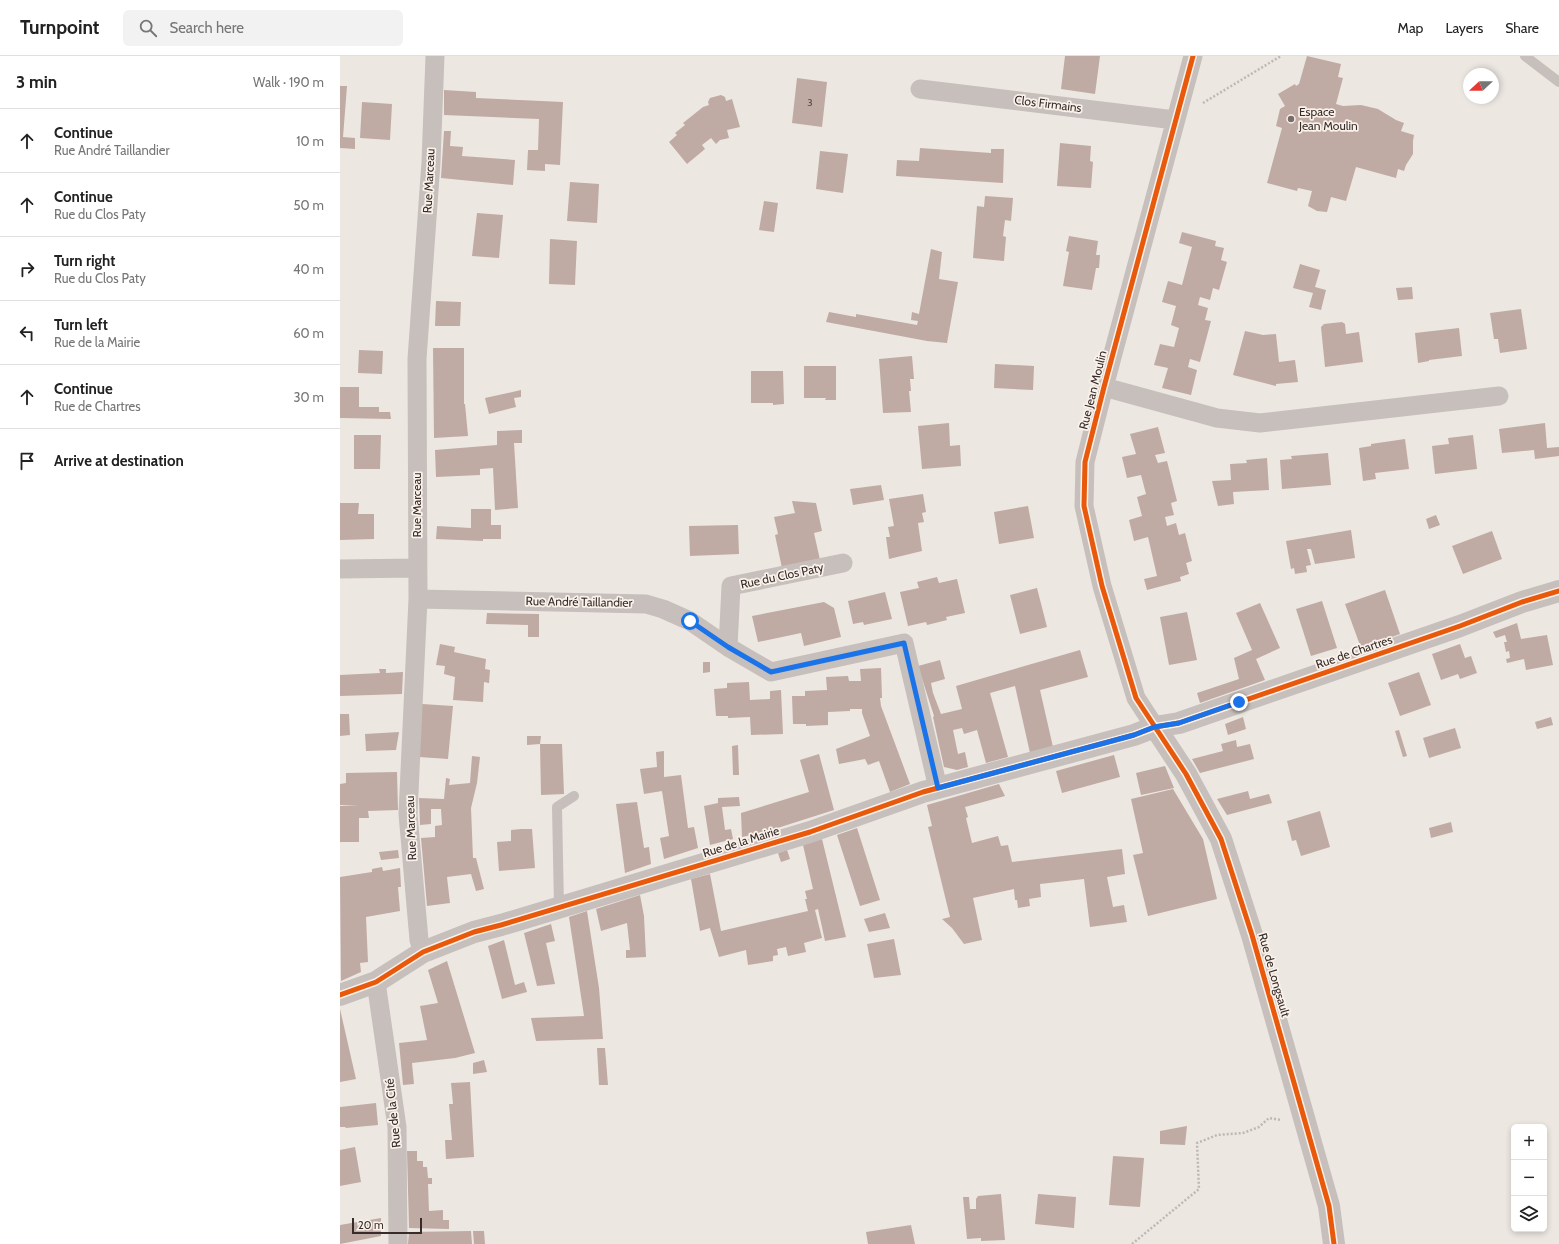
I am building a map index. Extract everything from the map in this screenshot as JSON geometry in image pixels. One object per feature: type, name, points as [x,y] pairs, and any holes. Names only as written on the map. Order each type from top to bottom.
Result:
[{"type":"street","name":"Rue Marceau","points":[[423,952],[418,940],[408,814],[418,599],[417,359],[431,162],[435,56]]},
{"type":"street","name":"Rue Jean Moulin","points":[[1154,727],[1136,698],[1102,586],[1084,506],[1085,462],[1175,120],[1194,56]]},
{"type":"street","name":"Clos Firmains","points":[[920,89],[1175,120]]},
{"type":"street","points":[[1104,387],[1217,418],[1260,423],[1499,396]]},
{"type":"street","name":"Rue du Clos Paty","points":[[728,647],[731,586],[843,563]]},
{"type":"street","points":[[340,569],[418,568]]},
{"type":"street","name":"Rue de Chartres","points":[[1154,727],[1179,723],[1460,626],[1522,602],[1559,592]]},
{"type":"street","name":"Rue André Taillandier","points":[[418,599],[646,604],[663,609],[690,621],[728,647]]},
{"type":"street","points":[[728,647],[771,672],[904,643],[938,788]]},
{"type":"street","name":"Rue de la Mairie","points":[[340,995],[376,982],[423,952],[474,932],[810,832],[922,792],[1126,737],[1154,727]]},
{"type":"street","name":"Rue de Longsault","points":[[1154,727],[1186,774],[1221,839],[1252,935],[1329,1206],[1334,1244]]},
{"type":"street","name":"Rue de la Cité","points":[[376,982],[397,1127],[398,1244]]},
{"type":"lane","points":[[1525,56],[1559,82]]},
{"type":"lane","points":[[559,907],[557,807],[574,796]]},
{"type":"path","points":[[1175,120],[1281,56]]},
{"type":"path","points":[[1132,1244],[1199,1189],[1197,1143],[1217,1135],[1243,1133],[1259,1127],[1269,1118],[1285,1121],[1307,1129]]},
{"type":"building","points":[[1065,56],[1100,56],[1095,94],[1061,89]]},
{"type":"building","points":[[1307,56],[1341,64],[1338,77],[1343,78],[1336,104],[1343,106],[1361,105],[1378,109],[1404,123],[1401,131],[1414,135],[1413,154],[1404,171],[1398,169],[1396,178],[1356,167],[1346,201],[1331,197],[1327,212],[1317,211],[1308,206],[1312,191],[1298,188],[1297,191],[1267,183],[1282,128],[1276,126],[1280,109],[1285,106],[1278,94],[1295,84],[1296,86],[1299,84]]},
{"type":"building","points":[[797,78],[827,82],[822,127],[792,123]]},
{"type":"building","points":[[340,86],[347,86],[343,137],[355,138],[355,149],[340,148]]},
{"type":"building","points":[[444,90],[476,92],[476,98],[563,102],[560,165],[545,164],[545,171],[527,170],[528,150],[538,150],[539,119],[444,115]]},
{"type":"building","points":[[721,95],[725,97],[726,101],[732,99],[740,127],[727,130],[729,138],[720,140],[716,144],[711,138],[702,145],[705,149],[687,164],[669,142],[677,135],[675,133],[685,125],[683,123],[703,107],[709,105],[708,102],[710,98]]},
{"type":"building","points":[[362,102],[392,104],[390,140],[360,138]]},
{"type":"building","points":[[444,131],[451,131],[450,146],[463,147],[462,156],[515,160],[513,185],[441,178]]},
{"type":"building","points":[[1060,143],[1091,146],[1090,161],[1093,162],[1091,188],[1057,186]]},
{"type":"building","points":[[920,148],[991,153],[991,149],[1004,149],[1003,183],[896,176],[897,160],[919,161]]},
{"type":"building","points":[[820,151],[848,154],[843,193],[816,189]]},
{"type":"building","points":[[570,182],[599,184],[597,223],[567,221]]},
{"type":"building","points":[[985,196],[1013,198],[1011,221],[1005,220],[1003,236],[1006,237],[1004,261],[973,258],[977,206],[984,207]]},
{"type":"building","points":[[764,201],[778,203],[774,232],[759,230]]},
{"type":"building","points":[[477,213],[503,215],[499,258],[472,256]]},
{"type":"building","points":[[1182,232],[1216,241],[1215,246],[1224,248],[1221,260],[1227,262],[1219,290],[1213,288],[1210,300],[1200,297],[1198,305],[1208,308],[1205,320],[1211,321],[1200,362],[1190,359],[1188,367],[1197,370],[1191,395],[1162,388],[1168,368],[1154,365],[1160,344],[1174,347],[1179,328],[1171,325],[1176,306],[1162,302],[1168,281],[1182,285],[1192,247],[1179,243]]},
{"type":"building","points":[[1069,236],[1098,241],[1096,255],[1100,255],[1099,268],[1096,268],[1092,290],[1063,286],[1069,252],[1066,251]]},
{"type":"building","points":[[550,239],[577,241],[575,285],[549,284]]},
{"type":"building","points":[[931,249],[942,252],[939,279],[958,282],[947,343],[927,341],[826,322],[829,312],[856,317],[856,314],[917,325],[918,321],[911,320],[912,312],[919,314]]},
{"type":"building","points":[[1300,264],[1320,270],[1315,287],[1326,290],[1321,310],[1309,307],[1313,293],[1293,288]]},
{"type":"building","points":[[1412,287],[1413,299],[1398,300],[1396,288]]},
{"type":"building","points":[[436,301],[461,302],[460,326],[435,326]]},
{"type":"building","points":[[1521,309],[1527,349],[1500,353],[1498,339],[1494,339],[1490,313]]},
{"type":"building","points":[[1342,322],[1345,324],[1346,334],[1359,332],[1363,362],[1325,367],[1321,327],[1324,324]]},
{"type":"building","points":[[1459,328],[1462,356],[1429,360],[1418,363],[1415,333]]},
{"type":"building","points":[[1245,331],[1263,335],[1276,334],[1279,362],[1295,360],[1298,382],[1276,384],[1276,386],[1233,375]]},
{"type":"building","points":[[433,348],[464,348],[464,404],[468,436],[434,438]]},
{"type":"building","points":[[359,350],[383,351],[382,374],[358,373]]},
{"type":"building","points":[[912,356],[914,379],[910,379],[911,391],[909,391],[911,412],[883,413],[879,359]]},
{"type":"building","points":[[995,364],[1034,366],[1033,390],[994,388]]},
{"type":"building","points":[[804,366],[836,366],[836,400],[825,400],[826,398],[804,398]]},
{"type":"building","points":[[751,371],[783,371],[784,404],[773,405],[773,403],[751,403]]},
{"type":"building","points":[[340,387],[359,387],[359,407],[379,407],[379,412],[390,412],[391,419],[340,418]]},
{"type":"building","points":[[521,390],[521,397],[514,398],[516,407],[489,414],[485,398]]},
{"type":"building","points":[[949,423],[950,446],[960,445],[961,466],[922,469],[918,426]]},
{"type":"building","points":[[1545,423],[1547,448],[1559,447],[1559,456],[1535,459],[1534,450],[1502,453],[1499,429]]},
{"type":"building","points":[[1158,427],[1165,453],[1155,455],[1158,463],[1167,461],[1177,501],[1171,503],[1174,515],[1165,517],[1167,526],[1176,523],[1179,535],[1185,533],[1192,561],[1186,563],[1189,574],[1180,577],[1181,581],[1147,590],[1144,579],[1157,576],[1148,537],[1134,541],[1129,520],[1142,516],[1137,497],[1146,494],[1141,475],[1127,478],[1122,457],[1136,454],[1130,434]]},
{"type":"building","points":[[522,430],[522,443],[514,443],[518,508],[495,510],[493,468],[480,469],[480,475],[436,477],[435,450],[497,445],[497,431]]},
{"type":"building","points":[[354,435],[381,435],[380,469],[354,469]]},
{"type":"building","points":[[1473,435],[1477,469],[1435,474],[1432,446],[1449,444],[1448,438]]},
{"type":"building","points":[[1405,439],[1409,469],[1375,473],[1376,479],[1363,481],[1359,448],[1371,446],[1371,444]]},
{"type":"building","points":[[1328,453],[1331,485],[1282,489],[1280,460],[1292,459],[1291,456]]},
{"type":"building","points":[[1267,458],[1269,490],[1233,492],[1234,504],[1218,506],[1212,481],[1231,480],[1230,464],[1247,463],[1246,460]]},
{"type":"building","points":[[881,485],[884,500],[853,505],[850,489]]},
{"type":"building","points":[[923,494],[926,512],[922,513],[924,522],[918,523],[922,551],[889,559],[886,537],[890,537],[888,527],[894,526],[889,499]]},
{"type":"building","points":[[792,501],[816,503],[822,531],[814,533],[820,560],[782,568],[775,535],[778,534],[774,517],[795,513]]},
{"type":"building","points":[[340,503],[359,503],[358,514],[374,514],[374,539],[340,540]]},
{"type":"building","points":[[1028,506],[1034,538],[999,544],[994,512]]},
{"type":"building","points":[[471,509],[491,509],[491,525],[501,525],[501,539],[483,539],[483,541],[436,539],[437,526],[471,528]]},
{"type":"building","points":[[1436,515],[1440,525],[1429,529],[1426,519]]},
{"type":"building","points":[[738,525],[739,554],[690,556],[689,526]]},
{"type":"building","points":[[1351,530],[1355,558],[1315,564],[1311,549],[1307,549],[1311,565],[1306,566],[1307,572],[1295,574],[1294,568],[1291,569],[1286,541]]},
{"type":"building","points":[[1492,531],[1502,559],[1463,574],[1452,546]]},
{"type":"building","points":[[937,577],[939,583],[957,579],[965,613],[946,617],[947,620],[927,625],[926,622],[908,626],[900,592],[919,588],[917,582]]},
{"type":"building","points":[[1037,588],[1047,627],[1020,634],[1010,595]]},
{"type":"building","points":[[1385,590],[1400,634],[1361,648],[1345,604]]},
{"type":"building","points":[[885,592],[892,619],[864,625],[863,622],[853,624],[848,601]]},
{"type":"building","points":[[1322,601],[1337,648],[1311,656],[1296,609]]},
{"type":"building","points":[[824,602],[834,608],[841,637],[804,646],[801,633],[758,642],[752,616]]},
{"type":"building","points":[[1260,603],[1280,648],[1256,659],[1265,680],[1200,703],[1197,693],[1239,679],[1234,658],[1252,650],[1236,613]]},
{"type":"building","points":[[1187,612],[1197,660],[1169,665],[1160,617]]},
{"type":"building","points":[[487,613],[539,614],[539,637],[528,637],[528,625],[486,624]]},
{"type":"building","points":[[1517,623],[1521,639],[1547,635],[1553,665],[1526,670],[1524,659],[1507,663],[1506,659],[1510,658],[1509,651],[1506,652],[1504,642],[1507,642],[1505,635],[1496,638],[1493,632]]},
{"type":"building","points":[[440,644],[455,647],[454,652],[486,659],[485,669],[490,670],[489,683],[484,682],[483,702],[453,700],[455,677],[444,674],[445,666],[436,665]]},
{"type":"building","points":[[1460,644],[1465,658],[1471,656],[1477,673],[1460,679],[1458,674],[1441,680],[1432,654]]},
{"type":"building","points":[[1080,650],[1088,677],[1040,690],[1053,747],[1030,753],[1015,686],[990,693],[1008,757],[986,763],[977,730],[964,734],[962,728],[953,730],[958,754],[965,752],[968,767],[957,770],[944,767],[934,716],[918,666],[940,660],[945,679],[931,683],[941,714],[962,709],[956,686]]},
{"type":"building","points":[[703,662],[710,662],[710,672],[703,673]]},
{"type":"building","points":[[881,668],[881,706],[910,784],[890,792],[879,761],[868,765],[865,759],[839,764],[836,749],[870,736],[862,709],[828,712],[828,725],[806,726],[806,724],[793,724],[792,696],[805,696],[805,691],[827,690],[826,677],[848,676],[849,681],[861,681],[860,669]]},
{"type":"building","points":[[379,669],[386,669],[386,673],[403,672],[402,694],[340,696],[340,675],[380,673]]},
{"type":"building","points":[[1419,672],[1431,705],[1400,716],[1388,683]]},
{"type":"building","points":[[749,682],[750,700],[770,699],[770,691],[781,690],[783,734],[751,735],[750,717],[728,718],[728,716],[716,716],[714,689],[727,688],[727,683]]},
{"type":"building","points":[[422,704],[453,706],[448,759],[419,757]]},
{"type":"building","points":[[340,714],[349,714],[350,735],[340,736]]},
{"type":"building","points":[[1243,717],[1246,729],[1228,735],[1225,724]]},
{"type":"building","points":[[1551,717],[1553,725],[1537,729],[1535,722]]},
{"type":"building","points":[[1455,728],[1461,748],[1429,758],[1423,738]]},
{"type":"building","points":[[1399,730],[1407,756],[1403,757],[1395,731]]},
{"type":"building","points":[[399,732],[396,750],[366,751],[365,734]]},
{"type":"building","points":[[527,736],[541,736],[540,744],[527,745]]},
{"type":"building","points":[[1236,740],[1237,747],[1250,744],[1254,759],[1200,773],[1192,759],[1223,751],[1221,744]]},
{"type":"building","points":[[540,744],[562,744],[564,794],[541,795]]},
{"type":"building","points":[[738,745],[739,775],[733,775],[732,746]]},
{"type":"building","points":[[664,751],[664,777],[681,775],[688,828],[694,827],[698,848],[664,859],[660,838],[669,836],[662,791],[644,794],[640,769],[657,767],[656,752]]},
{"type":"building","points":[[819,754],[834,810],[765,832],[742,837],[741,813],[809,792],[800,760]]},
{"type":"building","points":[[1114,755],[1120,777],[1062,793],[1056,771]]},
{"type":"building","points":[[472,756],[480,757],[477,783],[471,808],[473,858],[476,858],[484,889],[476,891],[471,874],[447,877],[450,903],[427,906],[421,838],[435,837],[435,826],[442,825],[441,809],[431,809],[431,824],[420,825],[419,798],[444,799],[446,778],[450,779],[449,785],[470,783]]},
{"type":"building","points":[[1165,766],[1174,788],[1141,795],[1136,773]]},
{"type":"building","points":[[397,772],[398,810],[368,811],[369,818],[359,818],[359,842],[340,842],[340,806],[358,805],[340,805],[340,784],[346,783],[346,773]]},
{"type":"building","points":[[999,784],[1005,796],[965,807],[972,843],[998,836],[1001,846],[1008,845],[1012,862],[1122,849],[1125,874],[1107,877],[1113,907],[1124,905],[1127,922],[1090,927],[1084,879],[1040,884],[1041,897],[1029,899],[1030,906],[1018,908],[1017,900],[1015,900],[1014,889],[973,898],[982,940],[964,944],[952,928],[942,919],[950,917],[928,827],[932,826],[927,805]]},
{"type":"building","points":[[1173,789],[1203,839],[1217,899],[1148,916],[1133,855],[1143,853],[1131,799]]},
{"type":"building","points":[[1248,791],[1250,799],[1269,794],[1272,803],[1227,815],[1217,799]]},
{"type":"building","points":[[739,797],[740,806],[722,807],[725,830],[731,829],[733,839],[710,845],[704,806],[718,803],[718,798]]},
{"type":"building","points":[[637,802],[644,848],[649,847],[651,864],[625,873],[616,804]]},
{"type":"building","points":[[1320,811],[1330,847],[1301,856],[1296,840],[1292,841],[1287,821]]},
{"type":"building","points":[[1451,822],[1453,832],[1431,838],[1429,828]]},
{"type":"building","points":[[857,828],[880,900],[860,906],[837,835]]},
{"type":"building","points":[[532,829],[535,868],[499,871],[497,842],[511,841],[511,830]]},
{"type":"building","points":[[822,839],[846,937],[825,941],[818,909],[815,910],[822,938],[804,943],[806,952],[788,956],[786,947],[777,949],[778,955],[773,956],[773,961],[748,965],[746,950],[719,957],[710,928],[700,931],[691,879],[710,874],[721,931],[808,911],[805,891],[813,889],[803,845]]},
{"type":"building","points":[[398,850],[399,858],[381,860],[379,852]]},
{"type":"building","points":[[787,850],[790,859],[781,862],[778,853]]},
{"type":"building","points":[[382,867],[383,871],[400,868],[401,887],[398,887],[400,911],[366,917],[368,962],[360,963],[361,972],[341,981],[340,877],[372,872],[372,869]]},
{"type":"building","points":[[640,895],[644,916],[646,957],[626,958],[626,950],[630,950],[627,923],[601,931],[596,909]]},
{"type":"building","points":[[587,911],[599,988],[603,1039],[536,1041],[531,1018],[584,1016],[569,917]]},
{"type":"building","points":[[885,913],[890,928],[869,932],[864,919]]},
{"type":"building","points":[[551,924],[555,941],[546,943],[555,984],[537,986],[524,933]]},
{"type":"building","points":[[894,939],[901,975],[874,978],[867,944]]},
{"type":"building","points":[[504,940],[515,985],[524,982],[527,992],[502,999],[488,946]]},
{"type":"building","points":[[447,961],[475,1053],[455,1058],[412,1063],[414,1084],[403,1085],[399,1043],[427,1040],[420,1006],[438,1003],[428,970]]},
{"type":"building","points":[[340,1009],[356,1079],[340,1082]]},
{"type":"building","points":[[597,1048],[605,1048],[608,1085],[599,1085]]},
{"type":"building","points":[[484,1060],[487,1072],[473,1074],[473,1063]]},
{"type":"building","points":[[470,1082],[474,1157],[446,1159],[445,1140],[452,1140],[449,1104],[453,1104],[451,1083]]},
{"type":"building","points":[[376,1103],[378,1125],[346,1128],[340,1127],[340,1107]]},
{"type":"building","points":[[1187,1126],[1185,1145],[1160,1144],[1160,1131]]},
{"type":"building","points":[[355,1147],[361,1182],[340,1186],[340,1150]]},
{"type":"building","points":[[407,1151],[417,1151],[417,1161],[423,1161],[423,1167],[427,1167],[428,1178],[432,1178],[432,1184],[428,1184],[429,1211],[443,1210],[443,1220],[449,1220],[449,1229],[409,1228]]},
{"type":"building","points":[[1113,1156],[1144,1158],[1140,1207],[1109,1205]]},
{"type":"building","points":[[1001,1194],[1005,1240],[981,1241],[981,1238],[967,1239],[963,1197],[969,1197],[970,1209],[976,1209],[976,1199],[978,1196]]},
{"type":"building","points":[[1038,1194],[1076,1197],[1074,1228],[1035,1224]]},
{"type":"building","points":[[381,1218],[381,1236],[340,1244],[340,1225]]},
{"type":"building","points":[[911,1225],[915,1244],[868,1244],[866,1232]]},
{"type":"building","points":[[471,1231],[472,1244],[408,1244],[409,1232]]},
{"type":"building","points":[[473,1231],[484,1231],[485,1244],[474,1244]]},
{"type":"cycle path","points":[[1193,56],[1085,462],[1084,506],[1102,586],[1136,698],[1186,774],[1221,839],[1252,935],[1329,1206],[1334,1244]]},
{"type":"cycle path","points":[[340,995],[376,982],[423,952],[474,932],[810,832],[923,792],[1134,735],[1155,727],[1179,723],[1460,626],[1522,602],[1559,591]]},
{"type":"place","name":"Espace Jean Moulin","points":[[1291,119]]},
{"type":"route","points":[[690,621],[728,647],[771,672],[904,643],[938,788],[1134,735],[1154,727],[1179,723],[1239,702]]}]
